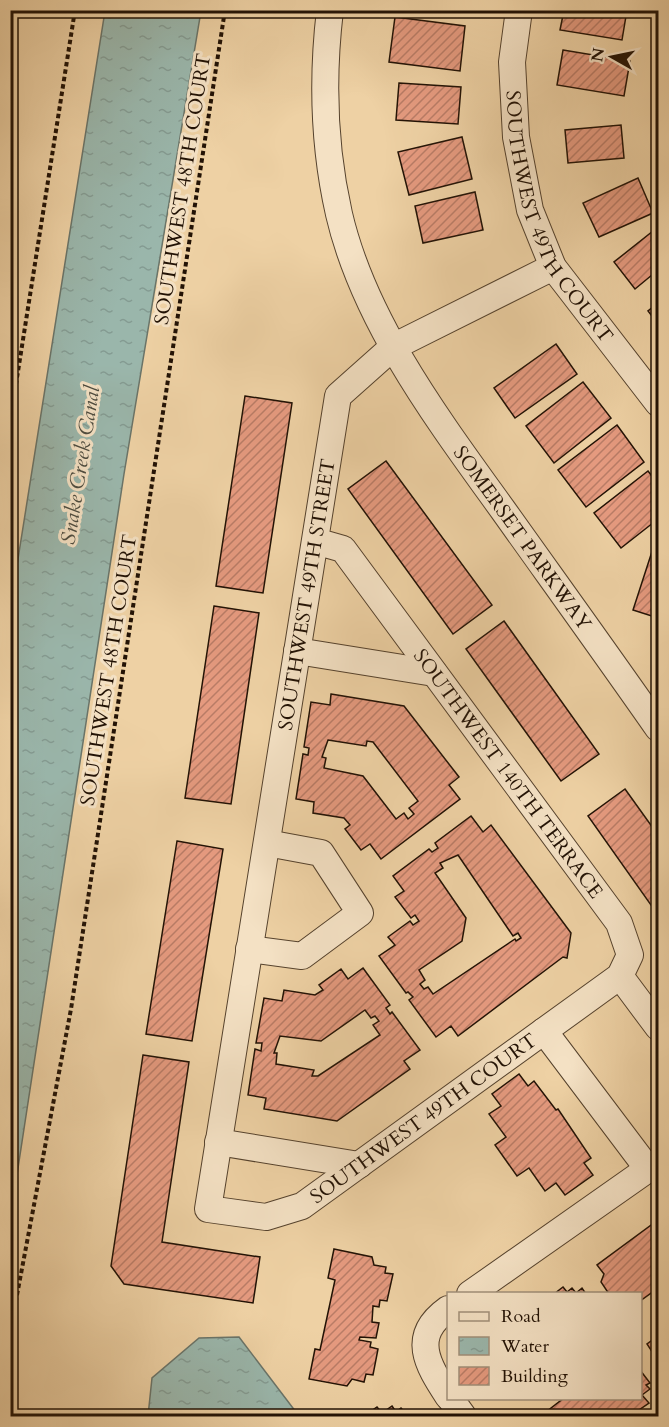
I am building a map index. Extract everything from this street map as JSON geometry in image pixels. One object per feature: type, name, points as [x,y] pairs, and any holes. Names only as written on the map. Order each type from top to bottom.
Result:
[{"type":"street","points":[[330,10],[326,122],[340,216],[361,277],[393,347]]},
{"type":"street","name":"SOUTHWEST 49TH COURT","points":[[519,10],[512,62],[516,137],[530,210],[553,267],[658,403]]},
{"type":"street","name":"SOUTHWEST 49TH STREET","points":[[208,1209],[338,396],[393,347],[553,267]]},
{"type":"street","name":"SOMERSET PARKWAY","points":[[393,347],[428,405],[658,728]]},
{"type":"street","name":"SOUTHWEST 140TH TERRACE","points":[[315,541],[343,549],[619,923],[630,956],[620,976]]},
{"type":"street","points":[[297,651],[434,673]]},
{"type":"street","points":[[249,949],[302,956],[360,913],[321,853],[267,843]]},
{"type":"street","points":[[620,976],[658,1027]]},
{"type":"street","name":"SOUTHWEST 49TH COURT","points":[[208,1209],[266,1217],[302,1206],[620,976]]},
{"type":"street","name":"SOUTHWEST 49TH COURT","points":[[544,1031],[653,1166]]},
{"type":"street","points":[[218,1142],[358,1165]]},
{"type":"street","points":[[471,1292],[653,1166]]},
{"type":"street","points":[[443,1312],[425,1336],[428,1365],[447,1394]]},
{"type":"street","points":[[451,1400],[463,1416]]},
{"type":"path","points":[[10,422],[75,10]]},
{"type":"path","name":"SOUTHWEST 48TH COURT","points":[[10,1332],[71,1009],[225,10]]},
{"type":"water","name":"Snake Creek Canal","points":[[105,11],[201,11],[124,474],[11,1214],[11,603]]},
{"type":"water","points":[[239,1337],[299,1416],[148,1416],[152,1378],[199,1338]]},
{"type":"building","points":[[438,10],[466,10],[465,16],[437,13]]},
{"type":"building","points":[[564,10],[627,10],[622,40],[560,30]]},
{"type":"building","points":[[395,17],[465,26],[460,71],[389,62]]},
{"type":"building","points":[[563,50],[630,61],[624,96],[557,85]]},
{"type":"building","points":[[399,83],[461,87],[458,124],[396,120]]},
{"type":"building","points":[[621,125],[624,158],[568,163],[565,130]]},
{"type":"building","points":[[462,137],[472,179],[409,195],[398,152]]},
{"type":"building","points":[[638,178],[653,213],[599,237],[583,203]]},
{"type":"building","points":[[475,192],[483,230],[423,243],[415,206]]},
{"type":"building","points":[[658,227],[658,270],[635,289],[614,262]]},
{"type":"building","points":[[658,303],[658,324],[648,311]]},
{"type":"building","points":[[556,344],[577,374],[515,418],[494,388]]},
{"type":"building","points":[[583,382],[611,418],[554,463],[526,426]]},
{"type":"building","points":[[245,396],[292,403],[263,593],[216,586]]},
{"type":"building","points":[[617,425],[644,462],[586,507],[558,470]]},
{"type":"building","points":[[386,461],[492,605],[453,634],[348,489]]},
{"type":"building","points":[[648,471],[658,484],[658,519],[621,548],[594,513]]},
{"type":"building","points":[[658,533],[658,618],[633,610]]},
{"type":"building","points":[[214,606],[259,613],[231,804],[185,798]]},
{"type":"building","points":[[504,621],[599,754],[561,781],[466,649]]},
{"type":"building","points":[[331,694],[404,706],[459,777],[449,785],[460,799],[381,859],[370,844],[361,850],[345,829],[350,825],[344,818],[313,813],[314,802],[296,799],[303,754],[308,755],[309,748],[304,747],[311,702],[330,705]],"holes":[[[328,740],[366,746],[367,741],[373,742],[418,801],[409,808],[414,814],[408,819],[404,813],[396,819],[363,776],[324,768],[326,758],[322,757]]]},
{"type":"building","points":[[625,789],[658,835],[658,915],[588,816]]},
{"type":"building","points":[[471,816],[483,832],[491,825],[571,933],[567,958],[563,957],[458,1036],[451,1026],[436,1037],[409,1000],[413,997],[408,992],[406,993],[379,956],[395,945],[388,937],[410,921],[413,925],[419,921],[415,915],[411,918],[395,897],[404,891],[393,876],[429,849],[432,852],[438,848],[435,843]],"holes":[[[458,855],[513,936],[518,933],[521,938],[516,941],[515,939],[433,994],[428,987],[424,989],[420,984],[425,980],[419,970],[462,941],[466,918],[435,873],[443,868],[440,863]]]},
{"type":"building","points":[[177,841],[223,849],[192,1041],[146,1034]]},
{"type":"building","points":[[363,968],[390,1005],[386,1008],[390,1014],[392,1012],[420,1050],[404,1061],[410,1069],[337,1121],[264,1109],[266,1098],[248,1095],[255,1049],[261,1051],[262,1043],[256,1043],[264,998],[282,1001],[284,990],[315,995],[323,990],[319,985],[341,969],[348,979]],"holes":[[[365,1010],[371,1018],[375,1016],[379,1021],[373,1025],[380,1035],[318,1076],[312,1076],[314,1070],[276,1064],[277,1053],[274,1053],[280,1036],[321,1041]]]},
{"type":"building","points":[[143,1055],[189,1062],[162,1242],[260,1257],[253,1303],[124,1284],[111,1266]]},
{"type":"building","points":[[519,1074],[528,1086],[534,1081],[556,1110],[558,1109],[591,1158],[584,1163],[593,1175],[565,1195],[556,1183],[545,1191],[529,1168],[517,1176],[495,1145],[506,1137],[489,1114],[501,1106],[492,1094]]},
{"type":"building","points":[[658,1220],[658,1288],[642,1300],[642,1292],[608,1292],[601,1282],[604,1274],[597,1265]]},
{"type":"building","points":[[334,1249],[372,1257],[374,1265],[386,1267],[385,1273],[393,1274],[387,1301],[380,1300],[379,1307],[373,1306],[372,1322],[379,1323],[376,1338],[360,1337],[359,1340],[371,1342],[370,1347],[378,1349],[373,1375],[366,1374],[364,1382],[352,1379],[347,1386],[309,1379],[315,1349],[320,1350],[335,1280],[328,1278]]},
{"type":"building","points":[[563,1287],[567,1292],[557,1292]]},
{"type":"building","points":[[658,1336],[658,1361],[647,1344]]},
{"type":"building","points":[[642,1373],[650,1383],[646,1385],[650,1389],[642,1395]]},
{"type":"building","points":[[642,1395],[649,1403],[630,1416],[624,1416],[620,1411],[613,1416],[542,1415],[561,1400],[642,1400]]},
{"type":"building","points":[[392,1406],[396,1412],[401,1408],[408,1416],[364,1416],[377,1407],[382,1413]]}]
